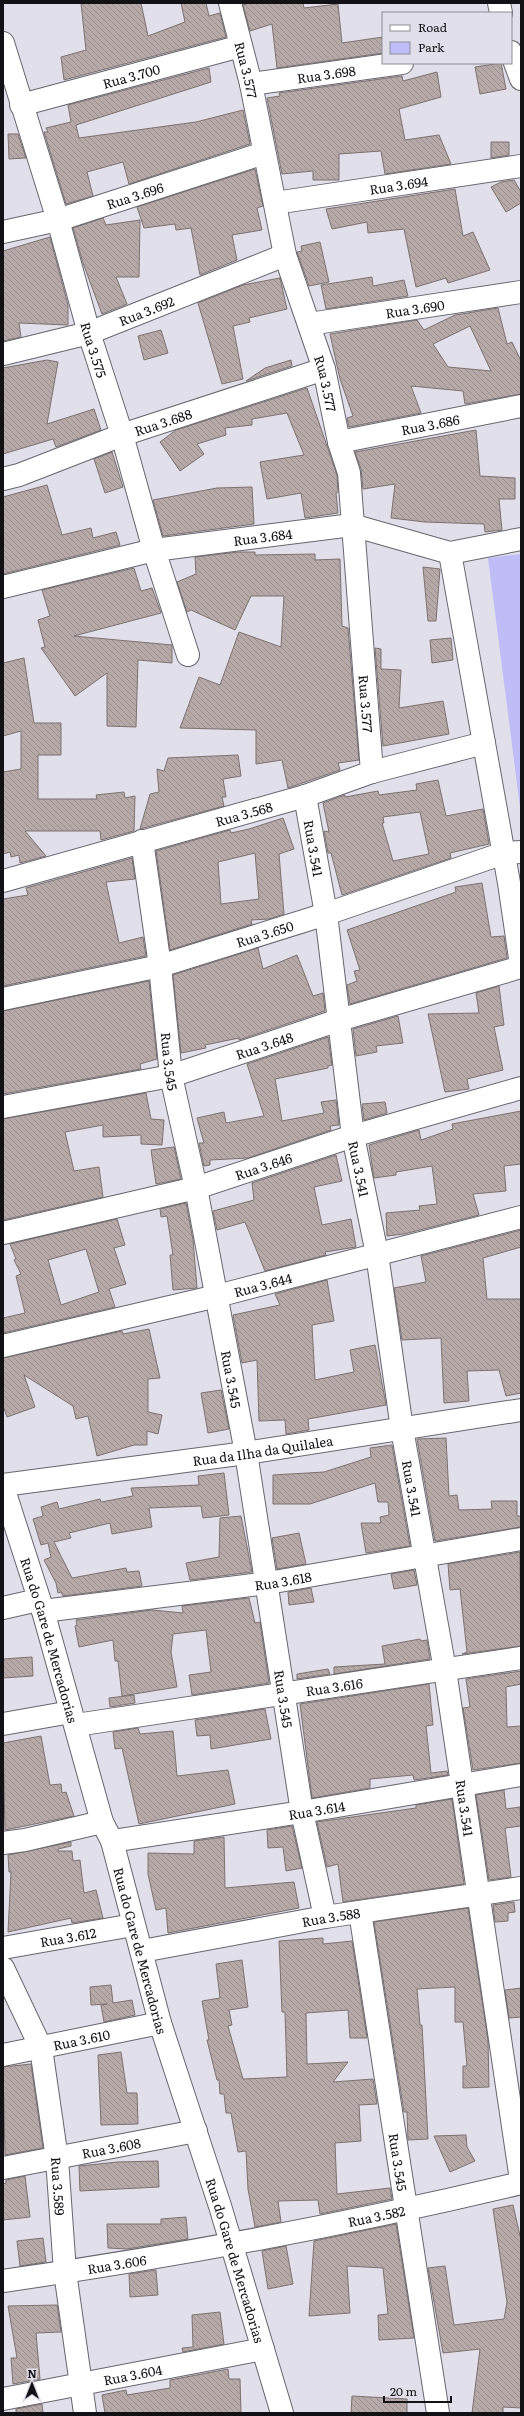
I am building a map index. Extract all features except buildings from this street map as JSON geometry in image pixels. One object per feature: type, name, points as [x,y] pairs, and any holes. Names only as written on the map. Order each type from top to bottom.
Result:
[{"type":"street","name":"Rua 3.577","points":[[230,3],[251,84],[264,153],[276,203],[285,255],[310,324],[324,369],[339,442],[349,473],[372,772]]},
{"type":"street","name":"Rua 3.575","points":[[3,44],[58,220],[89,333],[122,435],[154,550],[188,655]]},
{"type":"street","name":"Rua 3.700","points":[[21,105],[241,46]]},
{"type":"street","points":[[512,55],[521,79]]},
{"type":"street","name":"Rua 3.698","points":[[251,84],[395,64]]},
{"type":"street","name":"Rua 3.696","points":[[3,232],[58,220],[264,153]]},
{"type":"street","name":"Rua 3.694","points":[[276,203],[521,166]]},
{"type":"street","name":"Rua 3.692","points":[[3,354],[89,333],[285,255]]},
{"type":"street","name":"Rua 3.690","points":[[310,324],[521,292]]},
{"type":"street","name":"Rua 3.688","points":[[3,479],[19,475],[122,435],[324,369]]},
{"type":"street","name":"Rua 3.686","points":[[339,442],[521,406]]},
{"type":"street","name":"Rua 3.684","points":[[3,586],[154,550],[352,525],[450,553],[521,539]]},
{"type":"street","points":[[450,553],[484,743],[512,853],[521,966]]},
{"type":"street","name":"Rua 3.568","points":[[4,881],[305,796],[372,772],[484,743]]},
{"type":"street","name":"Rua 3.541","points":[[305,796],[326,914],[353,1136],[377,1254],[402,1429],[445,1670],[461,1786],[521,2182]]},
{"type":"street","name":"Rua 3.545","points":[[142,841],[160,966],[171,1076],[196,1188],[246,1453],[268,1583],[302,1812],[325,1917]]},
{"type":"street","name":"Rua 3.650","points":[[3,999],[160,966],[326,914],[512,853]]},
{"type":"street","name":"Rua 3.648","points":[[3,1107],[171,1076],[339,1020],[521,966]]},
{"type":"street","name":"Rua 3.646","points":[[3,1233],[196,1188],[353,1136],[521,1088]]},
{"type":"street","name":"Rua 3.644","points":[[3,1346],[217,1296],[521,1217]]},
{"type":"street","name":"Rua da Ilha da Quilalea","points":[[3,1486],[246,1453],[521,1410]]},
{"type":"street","name":"Rua do Gare de Mercadorias","points":[[3,1486],[40,1605],[102,1822],[112,1841],[160,2024],[196,2131],[282,2413]]},
{"type":"street","name":"Rua 3.618","points":[[3,1608],[268,1583],[521,1540]]},
{"type":"street","name":"Rua 3.616","points":[[3,1724],[73,1719],[284,1693],[521,1658]]},
{"type":"street","name":"Rua 3.614","points":[[112,1841],[302,1812],[521,1775]]},
{"type":"street","points":[[3,1843],[25,1840],[102,1822]]},
{"type":"street","name":"Rua 3.588","points":[[142,1951],[325,1917],[478,1896],[521,1888]]},
{"type":"street","name":"Rua 3.545","points":[[360,1912],[438,2413]]},
{"type":"street","name":"Rua 3.612","points":[[3,1948],[133,1925]]},
{"type":"street","name":"Rua 3.589","points":[[3,1968],[41,2048],[57,2159],[65,2272],[85,2413]]},
{"type":"street","name":"Rua 3.610","points":[[3,2055],[160,2024]]},
{"type":"street","name":"Rua 3.608","points":[[3,2168],[57,2159],[196,2131]]},
{"type":"street","name":"Rua 3.582","points":[[230,2243],[407,2210],[521,2182]]},
{"type":"street","name":"Rua 3.606","points":[[3,2281],[65,2272],[230,2243]]},
{"type":"street","name":"Rua 3.604","points":[[3,2399],[80,2386],[263,2349]]},
{"type":"green space","points":[[521,554],[521,815],[488,558]]}]
